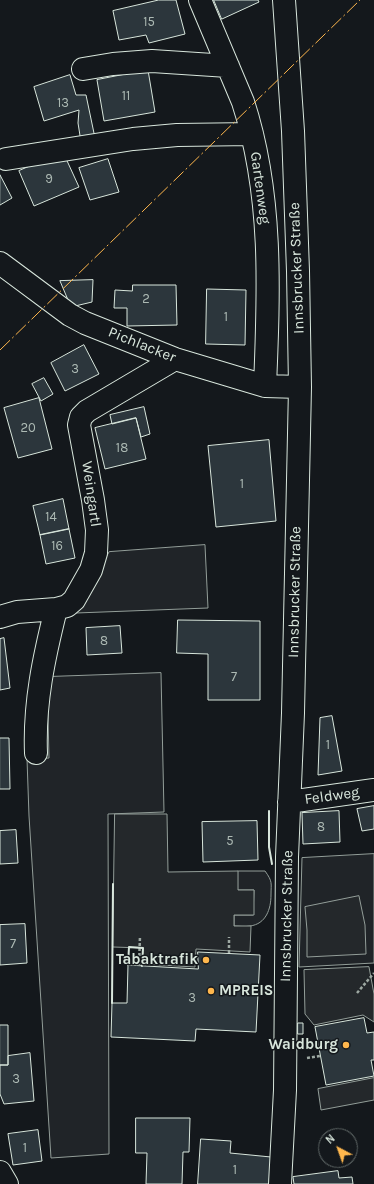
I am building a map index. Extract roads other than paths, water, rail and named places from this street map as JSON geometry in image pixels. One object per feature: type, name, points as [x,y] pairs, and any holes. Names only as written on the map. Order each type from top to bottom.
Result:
[{"type":"street","name":"Gartenweg","points":[[200,0],[243,102],[257,158],[263,198],[267,244],[268,292],[264,386]]},
{"type":"street","name":"Innsbrucker Straße","points":[[280,1184],[285,1090],[286,931],[293,713],[300,387],[298,263],[293,131],[284,0]]},
{"type":"street","points":[[83,69],[113,64],[152,61],[228,66]]},
{"type":"street","points":[[6,159],[140,138],[177,135],[252,134]]},
{"type":"street","name":"Pichlacker","points":[[0,264],[70,315],[85,323],[175,359],[264,386],[300,387]]},
{"type":"street","name":"Weingartl","points":[[0,617],[17,612],[56,609],[67,606],[74,600],[92,570],[96,553],[97,530],[79,422],[81,417],[87,411],[175,359]]},
{"type":"street","points":[[36,753],[35,730],[41,672],[56,609]]},
{"type":"street","name":"Feldweg","points":[[289,802],[374,790]]},
{"type":"street","points":[[0,1172],[7,1184]]},
{"type":"place","name":"Tabaktrafik","points":[[206,960]]},
{"type":"place","name":"MPREIS","points":[[211,991]]},
{"type":"place","name":"Waidburg","points":[[346,1045]]}]
